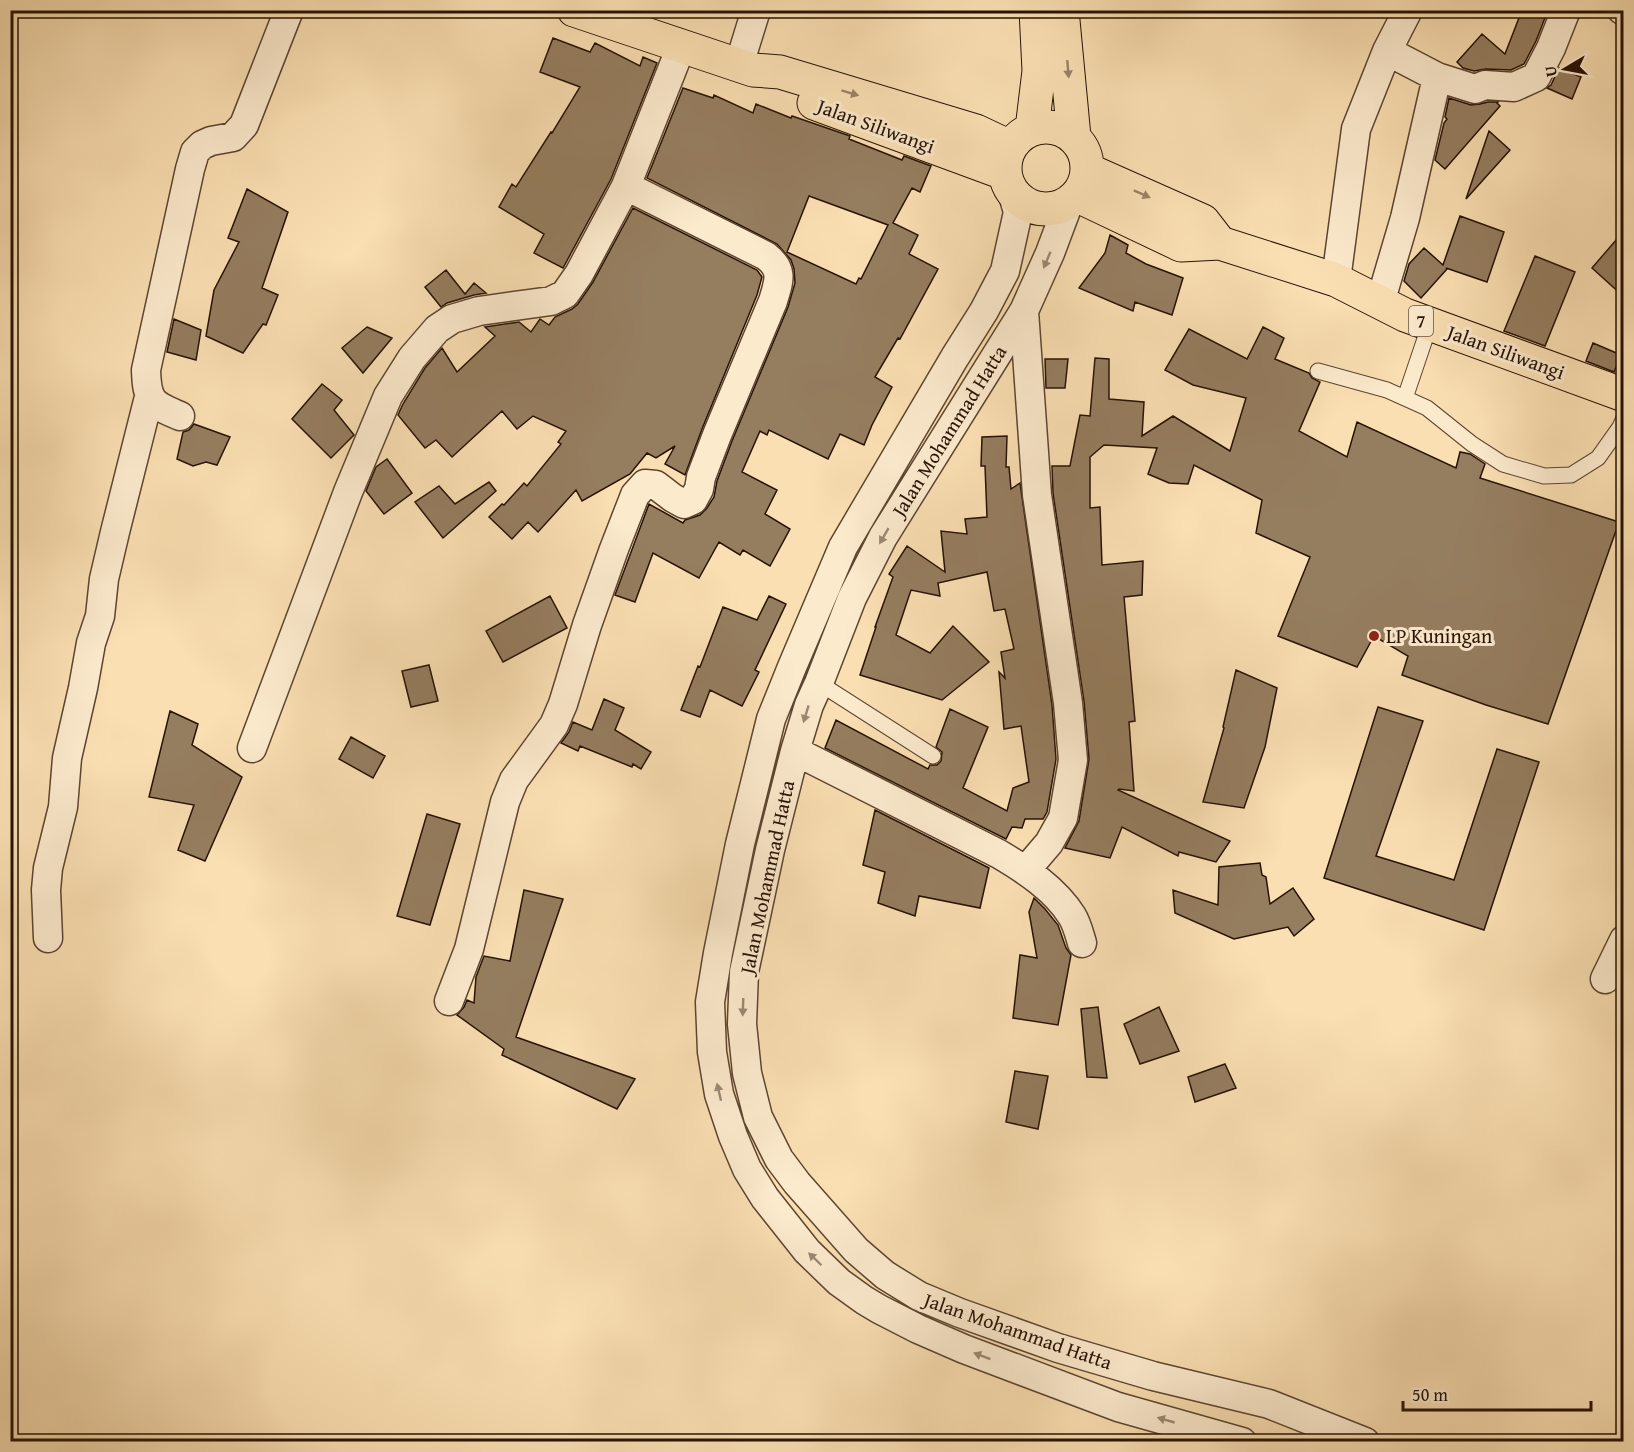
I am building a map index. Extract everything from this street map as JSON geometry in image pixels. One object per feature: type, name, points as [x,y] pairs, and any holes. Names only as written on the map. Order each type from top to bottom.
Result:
[{"type":"main road","name":"Jalan Siliwangi","points":[[574,10],[746,67],[780,72],[965,127],[976,131],[1015,161]]},
{"type":"main road","points":[[1015,161],[1054,127],[1074,137],[1085,152],[1078,191],[1038,209],[1015,161],[1040,71],[1036,10]]},
{"type":"main road","points":[[1062,10],[1074,137]]},
{"type":"main road","name":"Jalan Siliwangi","points":[[1078,191],[1181,245],[1220,243],[1336,280],[1380,303],[1430,324],[1623,395]]},
{"type":"street","points":[[48,938],[46,890],[48,868],[63,807],[66,758],[91,643],[100,616],[104,579],[149,397],[146,370],[179,213],[195,152],[202,145],[211,141],[233,137],[244,125],[289,10]]},
{"type":"street","points":[[746,67],[756,10]]},
{"type":"street","points":[[1336,280],[1356,129],[1387,51],[1408,10]]},
{"type":"street","points":[[1387,51],[1437,77],[1475,89],[1485,85],[1514,87],[1536,77],[1551,48],[1566,10]]},
{"type":"street","points":[[252,748],[352,481],[388,396],[412,358],[436,329],[452,319],[479,311],[550,301],[565,294],[579,274],[626,186],[681,46]]},
{"type":"street","points":[[1380,303],[1405,218],[1437,77]]},
{"type":"street","name":"Jalan Mohammad Hatta","points":[[1015,161],[1018,212],[1005,271],[984,311],[843,547],[771,720],[740,844],[710,1002],[712,1052],[719,1095],[747,1169],[765,1198],[807,1251],[839,1282],[879,1309],[964,1349],[1118,1407],[1242,1442]]},
{"type":"street","points":[[449,1001],[470,949],[505,802],[514,780],[550,732],[563,705],[595,603],[635,495],[645,484],[656,484],[684,504],[693,500],[699,489],[701,477],[717,435],[773,301],[778,283],[779,270],[775,263],[766,256],[626,186]]},
{"type":"street","name":"Jalan Mohammad Hatta","points":[[1078,191],[1024,311],[883,537],[852,598],[819,683],[808,705],[770,850],[744,972],[742,1024],[747,1073],[758,1117],[779,1159],[797,1184],[856,1250],[885,1275],[919,1296],[1058,1348],[1153,1376],[1269,1404],[1365,1442]]},
{"type":"street","points":[[1024,311],[1037,495],[1068,703],[1073,760],[1063,818],[1049,843],[1026,870]]},
{"type":"street","points":[[149,397],[161,408],[180,416]]},
{"type":"street","points":[[792,667],[819,683]]},
{"type":"street","points":[[795,751],[999,854],[1026,870],[1071,914],[1082,943]]},
{"type":"street","points":[[1605,979],[1623,940]]},
{"type":"lane","points":[[1405,398],[1430,324]]},
{"type":"lane","points":[[1318,371],[1387,390],[1427,408],[1472,444],[1503,464],[1544,476],[1571,475],[1598,458],[1620,427],[1623,418]]},
{"type":"lane","points":[[819,683],[933,756]]},
{"type":"building","points":[[1522,10],[1548,10],[1524,64],[1511,70],[1474,71],[1463,68],[1457,62],[1482,34],[1505,54]]},
{"type":"building","points":[[553,38],[590,52],[595,43],[640,66],[643,57],[657,63],[611,179],[563,268],[534,253],[544,234],[499,207],[512,184],[516,187],[580,87],[540,72]]},
{"type":"building","points":[[1559,68],[1581,77],[1572,99],[1547,88],[1551,85]]},
{"type":"building","points":[[683,88],[713,98],[714,95],[753,113],[756,104],[791,118],[792,116],[850,136],[849,139],[902,160],[904,156],[931,166],[920,192],[912,188],[893,223],[918,235],[909,254],[938,269],[900,339],[898,338],[875,377],[892,387],[864,445],[840,434],[828,459],[769,430],[767,435],[760,431],[742,472],[777,490],[765,514],[790,529],[770,566],[743,550],[740,555],[719,542],[699,578],[653,553],[635,602],[615,595],[649,504],[683,523],[685,520],[700,515],[707,508],[714,497],[717,481],[732,441],[788,307],[795,283],[791,260],[777,244],[647,178]],"holes":[[[809,196],[888,225],[861,279],[859,278],[856,284],[787,252]]]},
{"type":"building","points":[[1449,98],[1471,105],[1498,102],[1500,106],[1445,169],[1435,160],[1447,119],[1445,117]]},
{"type":"building","points":[[1489,131],[1510,150],[1466,199]]},
{"type":"building","points":[[247,189],[288,212],[262,288],[278,295],[266,325],[263,324],[243,353],[206,336],[214,290],[239,242],[228,238]]},
{"type":"building","points":[[633,208],[757,270],[762,277],[757,295],[685,475],[665,464],[675,446],[656,458],[647,453],[630,474],[582,501],[576,490],[538,532],[528,522],[512,539],[489,517],[502,504],[504,505],[524,483],[527,486],[561,444],[558,442],[566,431],[533,416],[517,429],[502,411],[452,457],[436,440],[425,448],[398,415],[425,368],[442,348],[457,372],[495,336],[485,327],[519,322],[531,332],[540,319],[549,325],[555,317],[578,304],[593,282]]},
{"type":"building","points":[[1460,216],[1504,232],[1487,282],[1446,268],[1421,298],[1404,281],[1409,264],[1424,248],[1443,265]]},
{"type":"building","points":[[1623,232],[1623,296],[1592,268]]},
{"type":"building","points":[[1110,235],[1128,245],[1126,253],[1146,264],[1183,278],[1172,315],[1135,302],[1133,311],[1079,288],[1105,253]]},
{"type":"building","points":[[1535,256],[1575,272],[1545,346],[1504,331]]},
{"type":"building","points":[[446,270],[465,294],[474,283],[486,293],[447,303],[441,307],[425,287]]},
{"type":"building","points":[[174,319],[201,330],[196,360],[167,352]]},
{"type":"building","points":[[367,327],[392,338],[363,373],[342,348]]},
{"type":"building","points":[[1263,327],[1284,338],[1275,359],[1309,373],[1312,378],[1320,382],[1299,431],[1347,457],[1357,422],[1456,468],[1460,452],[1470,454],[1485,464],[1480,478],[1619,522],[1548,724],[1402,675],[1408,656],[1374,636],[1357,667],[1278,636],[1310,557],[1256,533],[1262,500],[1194,465],[1188,484],[1169,483],[1148,474],[1157,448],[1104,445],[1090,457],[1090,508],[1100,507],[1102,565],[1143,561],[1142,595],[1124,597],[1135,721],[1129,722],[1134,791],[1118,790],[1230,841],[1216,862],[1179,852],[1178,856],[1122,827],[1110,858],[1065,848],[1079,821],[1089,759],[1084,701],[1053,493],[1052,466],[1070,466],[1080,415],[1090,416],[1095,358],[1109,359],[1109,399],[1144,402],[1142,436],[1173,416],[1230,451],[1246,398],[1193,385],[1165,370],[1189,329],[1247,359]]},
{"type":"building","points":[[1593,343],[1621,355],[1614,372],[1586,361]]},
{"type":"building","points":[[1045,359],[1068,359],[1065,388],[1046,388]]},
{"type":"building","points":[[322,384],[342,400],[334,410],[354,435],[331,458],[292,419]]},
{"type":"building","points":[[194,424],[230,437],[217,465],[206,462],[193,466],[177,459],[183,432],[189,430]]},
{"type":"building","points":[[1007,436],[1006,467],[1009,467],[1011,489],[1020,483],[1052,705],[1056,759],[1047,812],[1043,819],[1025,819],[1022,828],[1012,827],[1006,839],[825,748],[836,720],[928,769],[930,765],[937,765],[941,761],[942,752],[936,747],[950,709],[988,727],[963,788],[1007,811],[1013,788],[1029,782],[1021,726],[1004,729],[999,672],[1005,678],[1001,652],[1014,649],[1005,609],[994,611],[987,572],[938,583],[940,596],[911,590],[896,635],[930,653],[953,626],[989,662],[942,700],[860,675],[893,577],[889,574],[907,546],[945,572],[941,531],[967,534],[965,519],[987,517],[985,466],[981,466],[982,437]]},
{"type":"building","points":[[387,459],[412,493],[384,514],[366,491],[376,467]]},
{"type":"building","points":[[489,482],[496,491],[443,538],[415,502],[439,486],[455,504]]},
{"type":"building","points":[[550,596],[567,628],[503,662],[486,631]]},
{"type":"building","points":[[769,596],[786,604],[755,670],[759,672],[742,706],[710,690],[700,717],[681,710],[723,607],[757,620]]},
{"type":"building","points":[[429,665],[438,701],[411,707],[402,671]]},
{"type":"building","points":[[1236,670],[1277,688],[1265,747],[1244,808],[1203,802],[1224,728]]},
{"type":"building","points":[[604,699],[624,708],[615,730],[651,752],[641,769],[633,764],[632,767],[580,746],[578,751],[561,743],[573,722],[592,730]]},
{"type":"building","points":[[1378,707],[1423,721],[1376,856],[1454,880],[1497,749],[1539,762],[1484,930],[1324,878]]},
{"type":"building","points":[[170,711],[198,724],[192,745],[242,777],[205,861],[178,850],[194,805],[149,797]]},
{"type":"building","points":[[351,737],[385,756],[373,778],[339,759]]},
{"type":"building","points":[[875,810],[989,868],[980,908],[919,896],[915,916],[878,903],[885,872],[863,865]]},
{"type":"building","points":[[427,814],[460,824],[430,925],[397,916]]},
{"type":"building","points":[[1260,863],[1262,875],[1266,877],[1270,904],[1293,888],[1314,919],[1294,936],[1288,927],[1234,939],[1175,913],[1173,890],[1218,905],[1219,867]]},
{"type":"building","points":[[524,890],[563,899],[516,1037],[635,1079],[617,1109],[502,1055],[504,1049],[457,1015],[467,1000],[474,1003],[476,977],[484,956],[510,961]]},
{"type":"building","points":[[1034,898],[1058,925],[1066,948],[1071,955],[1058,1025],[1013,1018],[1020,955],[1037,958],[1029,912]]},
{"type":"building","points":[[1098,1007],[1107,1078],[1087,1077],[1081,1009]]},
{"type":"building","points":[[1159,1007],[1179,1051],[1140,1064],[1124,1024]]},
{"type":"building","points":[[1225,1064],[1236,1088],[1195,1102],[1188,1077]]},
{"type":"building","points":[[1015,1071],[1048,1076],[1038,1129],[1006,1122]]},
{"type":"place","name":"LP Kuningan","points":[[1374,636]]}]
